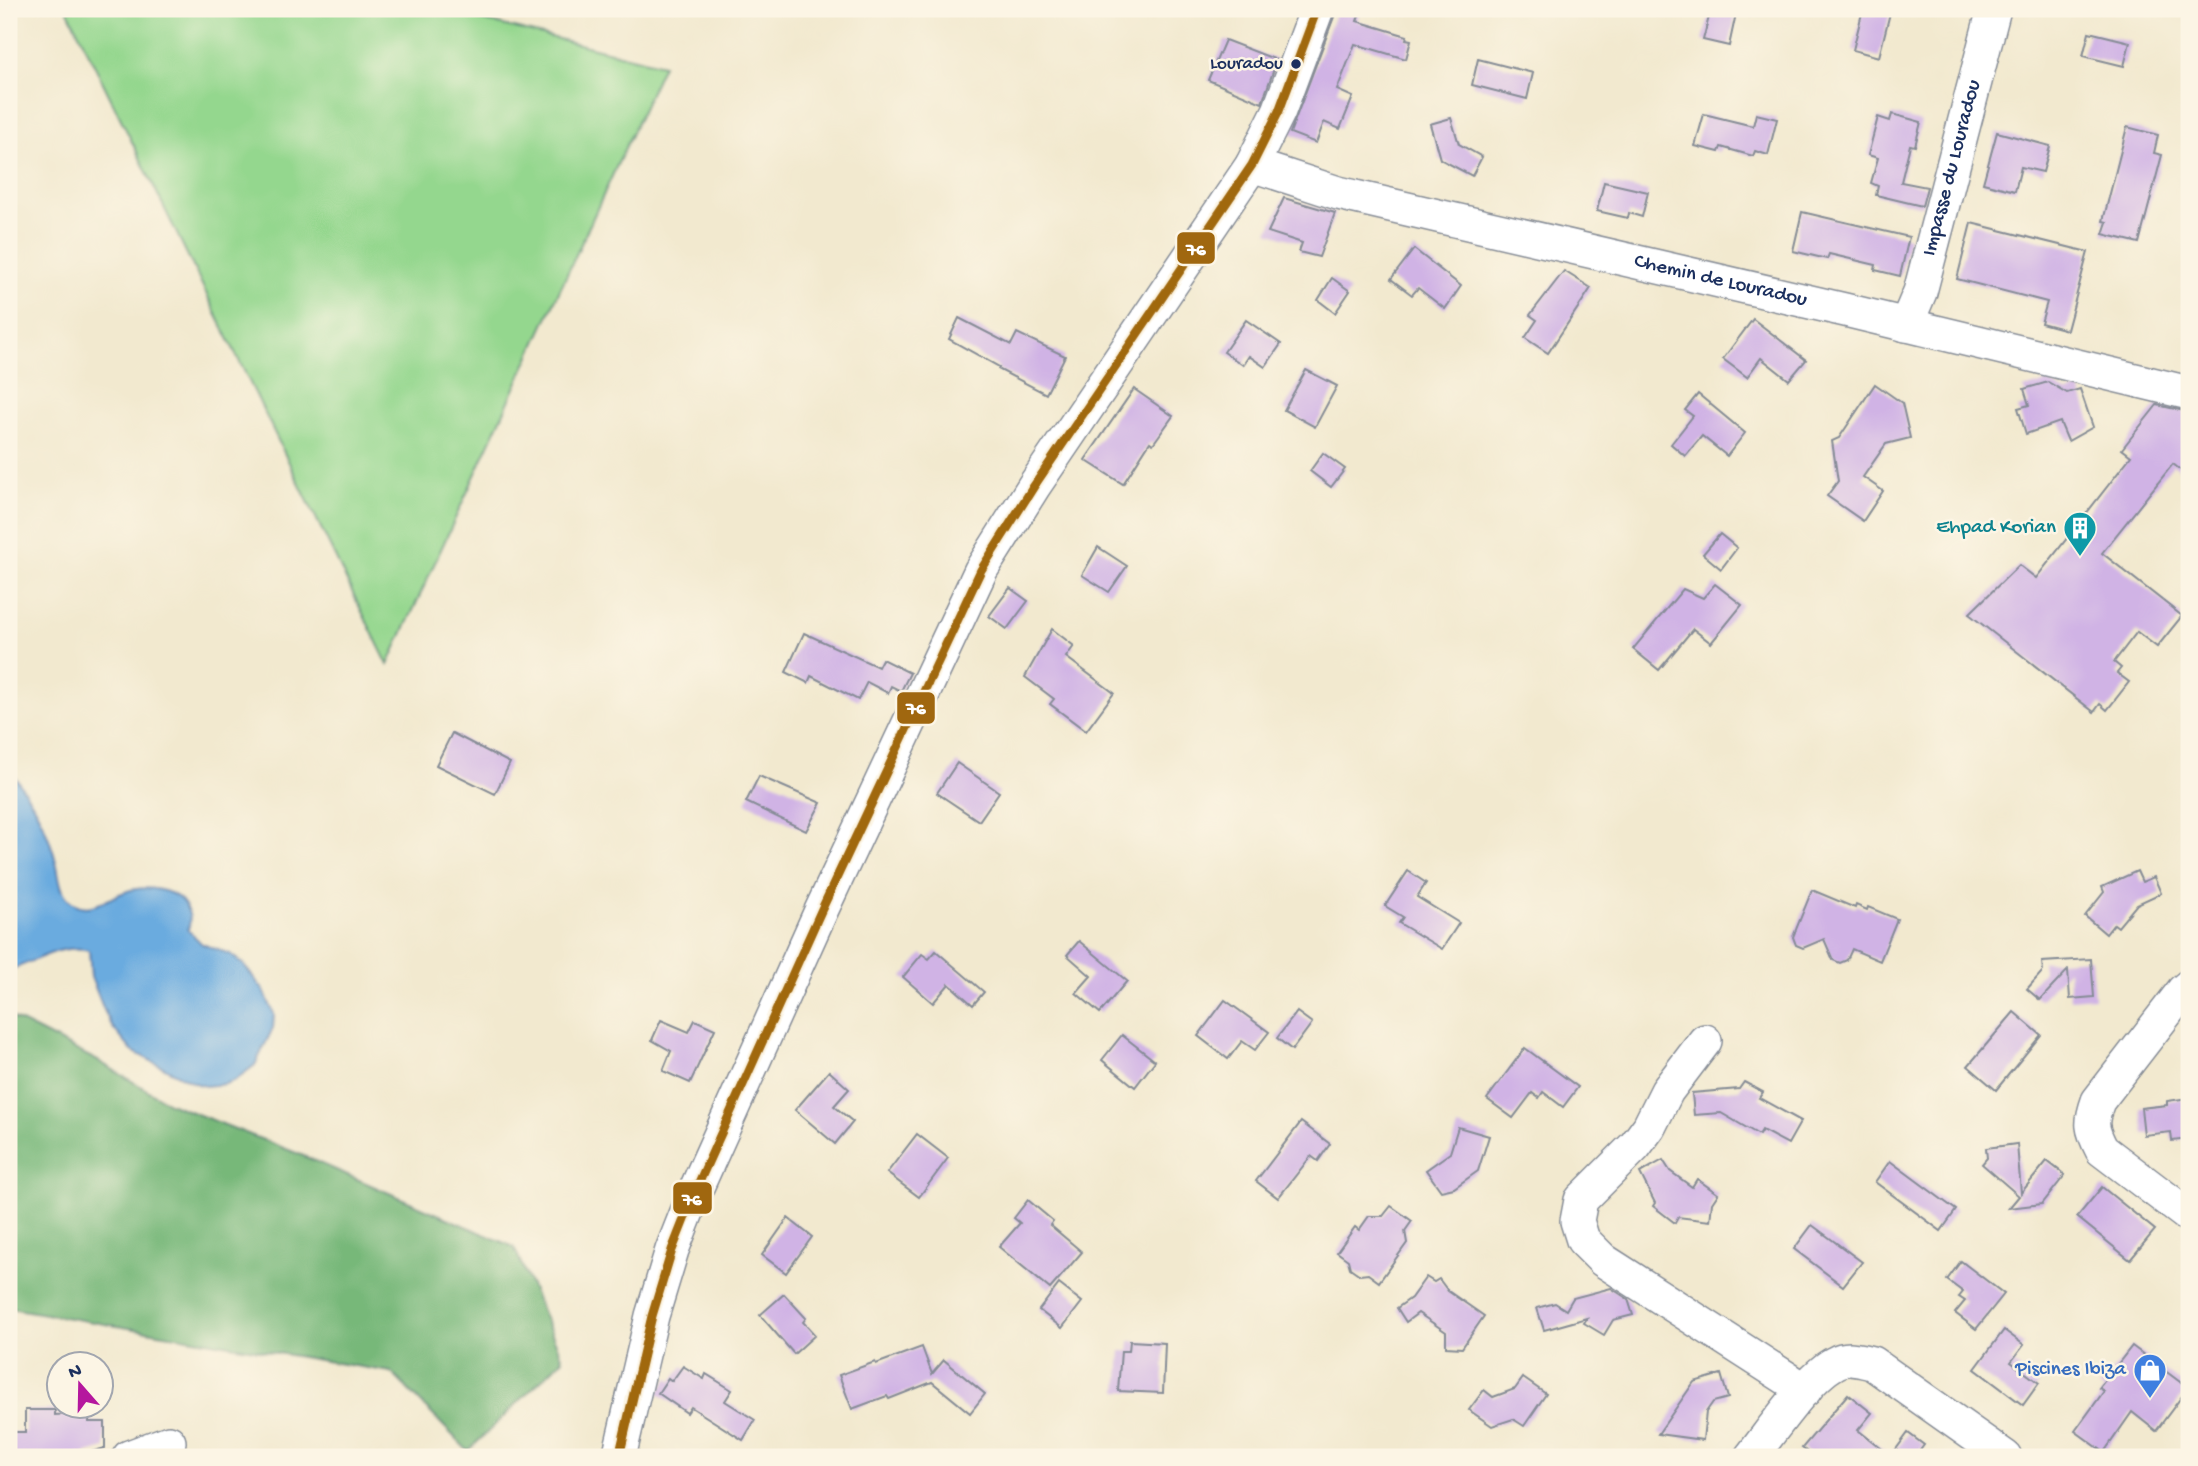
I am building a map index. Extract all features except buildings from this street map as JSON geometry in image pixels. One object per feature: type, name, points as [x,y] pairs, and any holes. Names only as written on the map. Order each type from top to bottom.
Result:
[{"type":"street","points":[[619,1457],[652,1316],[696,1189],[827,899],[981,570],[1034,486],[1252,165],[1279,111],[1317,9]]},
{"type":"street","name":"Impasse du Louradou","points":[[1906,325],[1920,292],[1994,9]]},
{"type":"street","name":"Chemin de Louradou","points":[[1252,165],[1338,194],[2189,393]]},
{"type":"street","points":[[2189,986],[2098,1101],[2091,1120],[2102,1150],[2189,1216]]},
{"type":"street","points":[[1705,1041],[1667,1091],[1649,1127],[1635,1146],[1581,1200],[1577,1221],[1583,1240],[1603,1260],[1805,1390]]},
{"type":"street","points":[[1751,1457],[1820,1374],[1836,1362],[1853,1358],[1872,1363],[2005,1457]]},
{"type":"street","points":[[129,1457],[169,1442]]},
{"type":"green space","points":[[67,9],[438,9],[663,65],[388,665]]},
{"type":"green space","points":[[9,1016],[98,1061],[169,1103],[299,1154],[514,1247],[563,1359],[468,1451],[391,1372],[9,1308]]},
{"type":"water","points":[[9,770],[32,803],[44,828],[54,853],[62,887],[70,901],[88,907],[132,890],[158,889],[174,895],[185,905],[190,917],[188,930],[202,944],[230,954],[243,964],[264,991],[274,1014],[273,1028],[255,1065],[235,1080],[205,1086],[132,1051],[113,1028],[104,1010],[91,977],[89,950],[58,951],[9,970]]},
{"type":"transit line","name":"76","points":[[619,1457],[652,1316],[672,1250],[696,1189],[821,911],[981,570],[1034,486],[1252,165],[1279,111],[1317,9]]},
{"type":"place","name":"Louradou","points":[[1296,64]]},
{"type":"place","name":"Ehpad Korian","points":[[2080,558]]},
{"type":"place","name":"Piscines Ibiza","points":[[2150,1400]]}]
